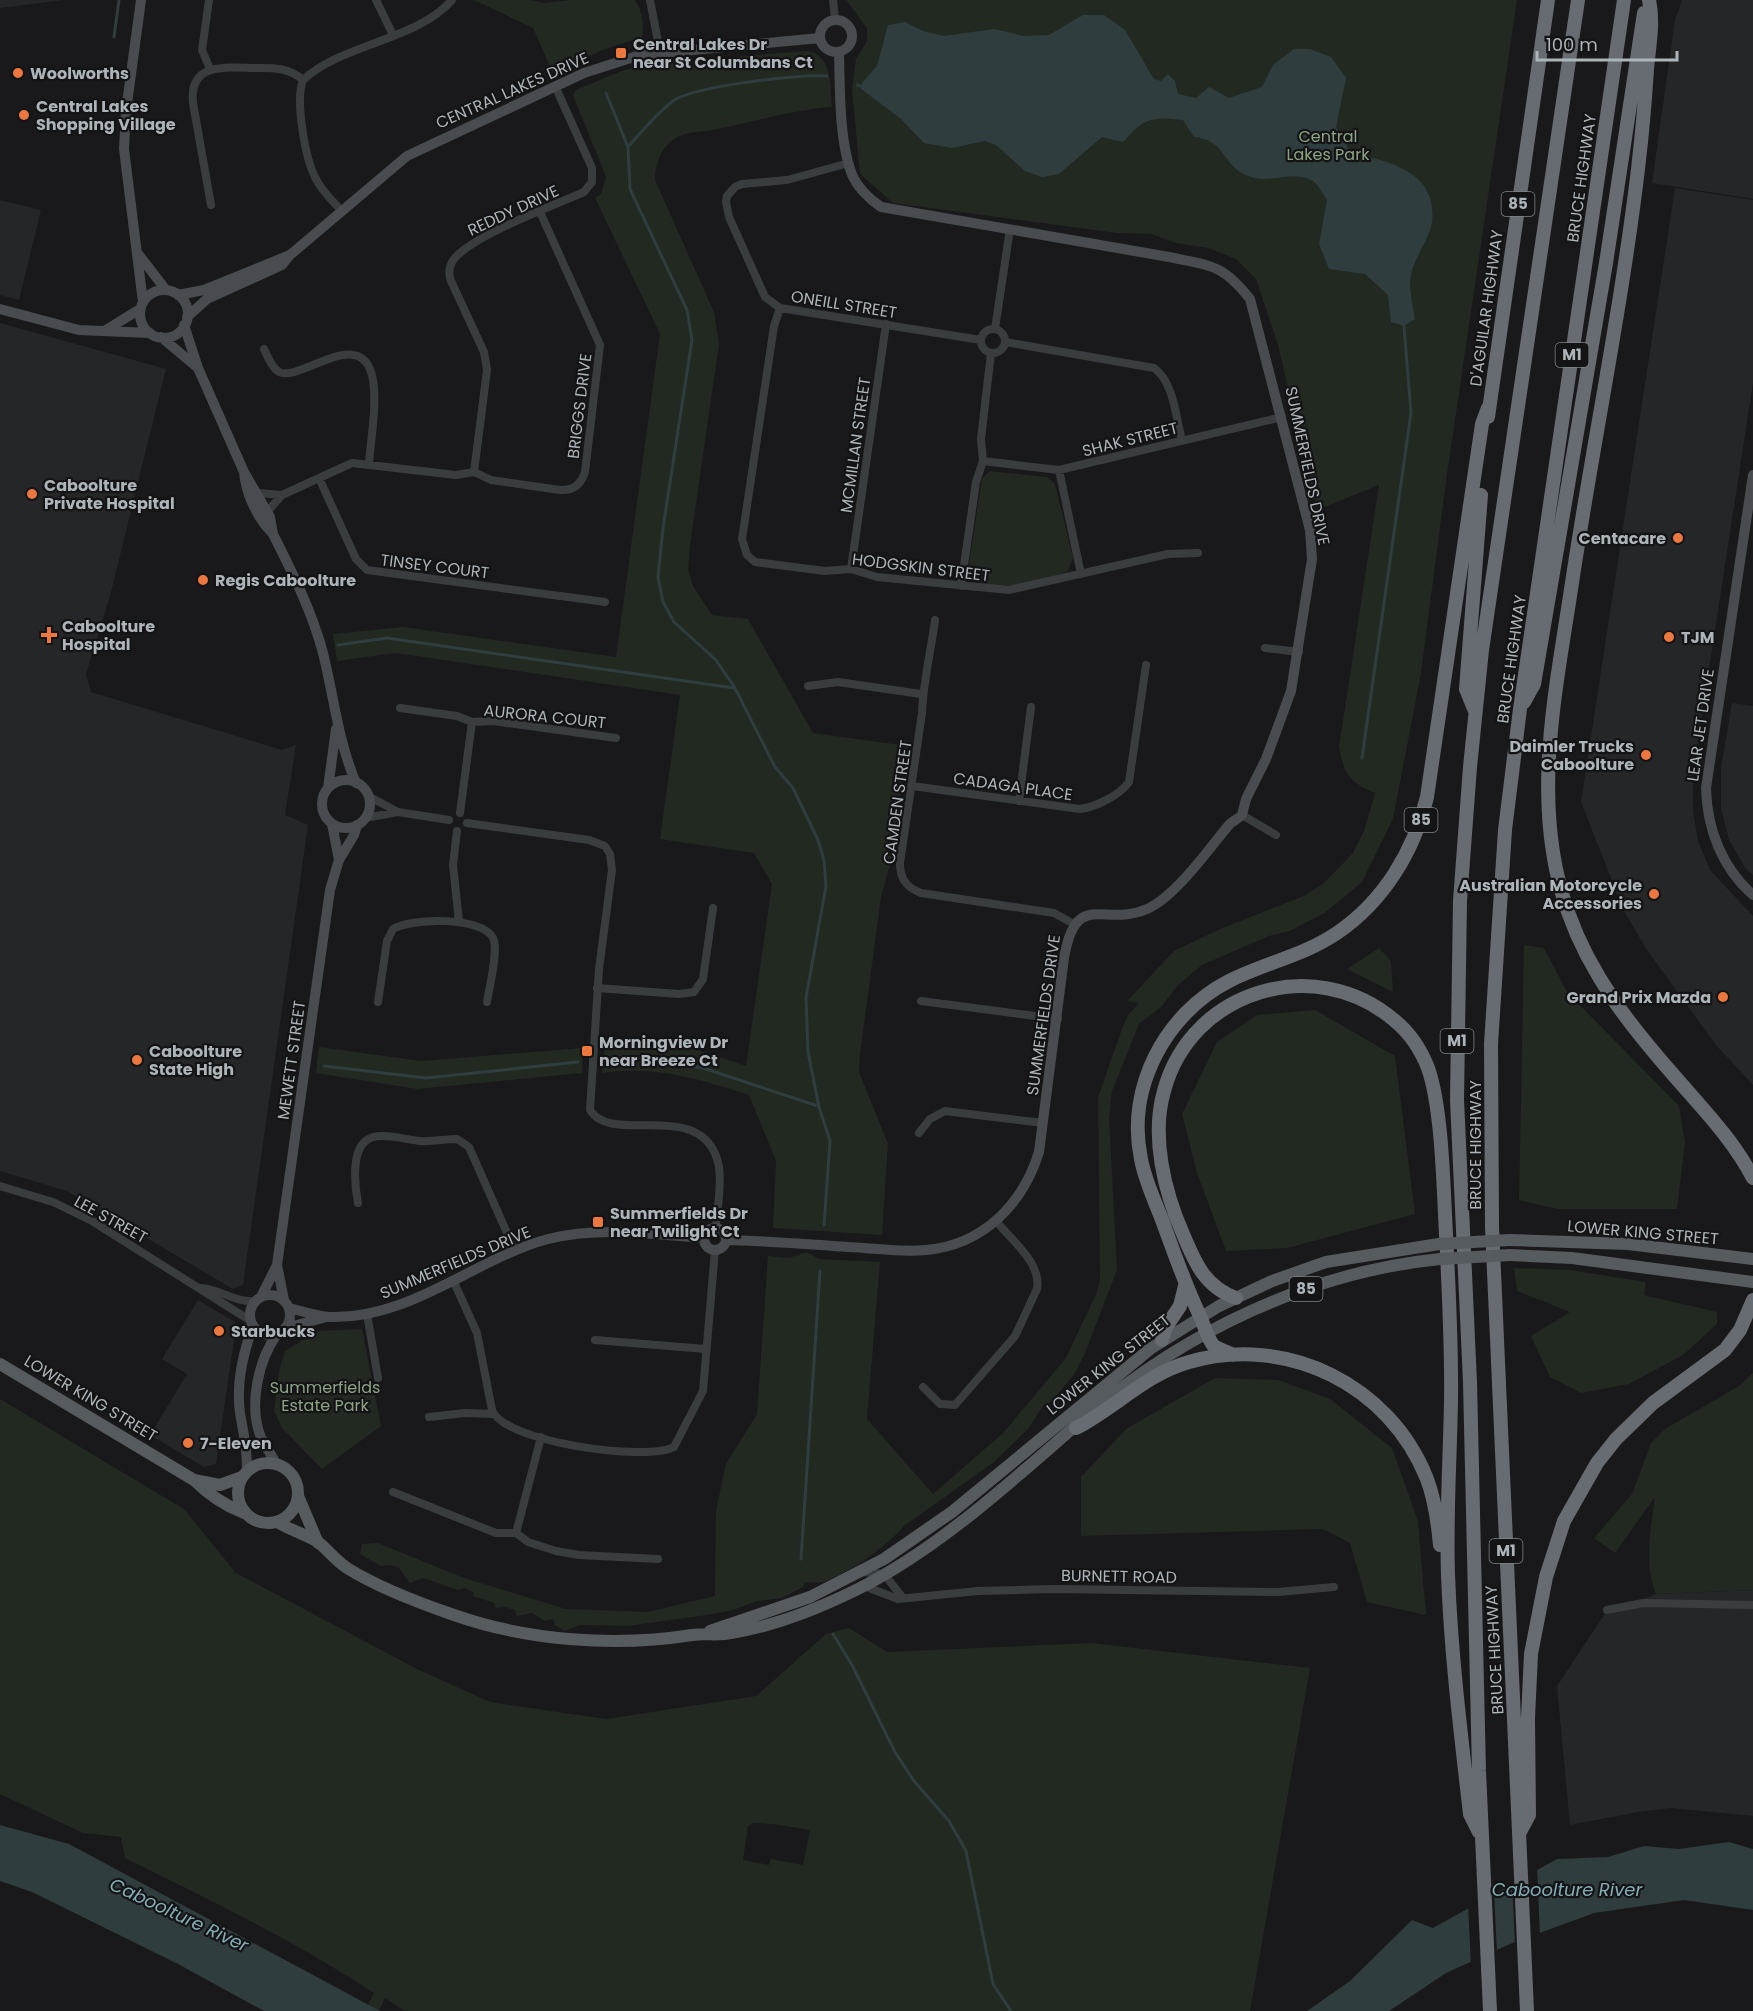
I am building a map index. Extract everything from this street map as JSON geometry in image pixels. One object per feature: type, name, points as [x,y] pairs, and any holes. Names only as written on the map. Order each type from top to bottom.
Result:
[{"type":"highway","name":"D'AGUILAR HIGHWAY","points":[[1488,408],[1548,0]]},
{"type":"highway","name":"BRUCE HIGHWAY","points":[[1490,2011],[1482,1837],[1470,1382],[1457,1100],[1460,901],[1475,712],[1578,0]]},
{"type":"highway","name":"BRUCE HIGHWAY","points":[[1527,2011],[1492,1227],[1490,1108],[1500,892],[1520,709],[1624,0]]},
{"type":"highway","points":[[1520,709],[1534,684],[1608,251],[1648,0]]},
{"type":"highway","points":[[1648,0],[1651,22],[1635,199],[1604,401],[1581,521],[1557,682],[1549,758],[1549,822],[1556,869],[1568,912],[1601,982],[1631,1026],[1730,1140],[1753,1178]]},
{"type":"highway","points":[[1475,712],[1466,689],[1488,408]]},
{"type":"highway","name":"85","points":[[1208,1334],[1185,1286],[1144,1171],[1139,1149],[1139,1114],[1151,1064],[1172,1028],[1202,997],[1231,980],[1294,956],[1338,932],[1371,904],[1404,858],[1419,826],[1427,796],[1482,424],[1488,408]]},
{"type":"highway","points":[[1236,1298],[1220,1292],[1210,1283],[1184,1238],[1170,1202],[1163,1166],[1159,1118],[1169,1074],[1184,1047],[1204,1023],[1247,995],[1276,987],[1303,985],[1328,987],[1359,997],[1389,1016],[1406,1032],[1427,1067],[1433,1091],[1441,1158],[1450,1320],[1448,1573],[1455,1677],[1470,1814],[1482,1837]]},
{"type":"highway","points":[[1162,1340],[1166,1327],[1179,1310],[1185,1286]]},
{"type":"highway","points":[[1519,1834],[1529,1815],[1528,1708],[1531,1654],[1546,1577],[1564,1521],[1588,1477],[1616,1439],[1653,1403],[1725,1350],[1750,1314],[1753,1300]]},
{"type":"highway","points":[[1208,1334],[1216,1347],[1233,1355]]},
{"type":"highway","points":[[1076,1428],[1127,1393],[1171,1368],[1201,1359],[1233,1355],[1278,1357],[1321,1369],[1357,1389],[1380,1407],[1411,1446],[1427,1480],[1437,1516],[1441,1557],[1448,1573]]},
{"type":"main road","name":"LOWER KING STREET","points":[[277,1522],[318,1543],[344,1567],[370,1580],[455,1616],[491,1626],[530,1634],[617,1641],[664,1639],[706,1633],[801,1601],[863,1572],[952,1512],[1162,1340],[1200,1316],[1236,1298],[1326,1262],[1439,1244],[1509,1240],[1609,1242],[1753,1259]]},
{"type":"main road","name":"LOWER KING STREET","points":[[706,1633],[727,1634],[781,1620],[864,1586],[944,1535],[1130,1383],[1208,1334],[1276,1300],[1338,1279],[1392,1266],[1440,1259],[1510,1255],[1572,1258],[1753,1282]]},
{"type":"main road","name":"LOWER KING STREET","points":[[0,1364],[194,1480],[204,1490],[244,1512]]},
{"type":"main road","points":[[194,1480],[220,1485],[244,1475],[260,1464],[276,1464],[284,1468],[295,1480],[298,1496],[292,1512],[277,1522],[259,1522],[244,1512],[238,1499],[244,1475]]},
{"type":"main road","name":"LOWER KING STREET","points":[[298,1496],[318,1543]]},
{"type":"street","points":[[141,0],[124,138],[126,172],[139,255],[141,323],[198,368]]},
{"type":"street","points":[[209,0],[202,50],[210,69]]},
{"type":"street","points":[[376,0],[393,35]]},
{"type":"street","points":[[342,211],[321,188],[311,167],[299,98],[303,80],[320,68],[427,20],[453,0]]},
{"type":"street","points":[[650,0],[660,52]]},
{"type":"street","points":[[833,0],[835,20]]},
{"type":"street","points":[[835,20],[846,22],[853,37],[849,47],[839,52],[828,50],[820,38],[822,27],[835,20]]},
{"type":"street","name":"CENTRAL LAKES DRIVE","points":[[186,321],[207,299],[282,265],[290,255],[414,151],[555,86],[614,61],[660,52],[820,38]]},
{"type":"street","name":"SUMMERFIELDS DRIVE","points":[[726,1240],[927,1250],[961,1243],[996,1221],[1018,1199],[1029,1179],[1039,1152],[1058,1019],[1064,958],[1074,924],[1091,915],[1138,912],[1158,902],[1205,856],[1230,824],[1242,815],[1246,799],[1266,759],[1284,714],[1299,652],[1312,545],[1282,417],[1250,299],[1231,275],[1209,266],[881,207],[856,182],[849,163],[839,52]]},
{"type":"street","points":[[211,205],[192,95],[198,79],[210,69],[281,69],[290,70],[303,80]]},
{"type":"street","name":"REDDY DRIVE","points":[[474,472],[487,369],[484,352],[451,281],[449,270],[454,259],[474,242],[584,192],[592,182],[593,174],[555,86]]},
{"type":"street","name":"ONEILL STREET","points":[[849,163],[775,182],[742,184],[735,187],[727,196],[729,218],[765,297],[780,308],[981,340]]},
{"type":"street","name":"BRIGGS DRIVE","points":[[267,512],[282,495],[352,463],[456,475],[474,472],[491,480],[566,490],[579,484],[585,472],[600,345],[540,212]]},
{"type":"street","points":[[995,329],[1010,229]]},
{"type":"street","points":[[139,255],[166,290],[178,295],[186,305],[186,321],[198,368],[244,472],[267,512],[273,534],[305,602],[317,636],[349,769],[356,783],[368,796],[398,812],[449,820]]},
{"type":"street","name":"CENTRAL LAKES DRIVE","points":[[178,295],[204,290],[290,255]]},
{"type":"street","points":[[103,331],[118,325],[142,306],[153,293],[166,290]]},
{"type":"street","name":"HODGSKIN STREET","points":[[780,308],[774,326],[742,539],[750,559],[762,565],[825,572],[852,569],[868,576],[1009,590],[1168,554],[1198,553]]},
{"type":"street","points":[[0,309],[80,330],[155,335],[174,335],[186,321]]},
{"type":"street","name":"MCMILLAN STREET","points":[[852,569],[886,324]]},
{"type":"street","points":[[995,329],[1004,335],[1005,342],[1002,350],[992,353],[985,350],[981,340],[984,333],[995,329]]},
{"type":"street","points":[[1005,342],[1154,368],[1161,372],[1168,386],[1182,441]]},
{"type":"street","points":[[264,349],[272,366],[277,371],[288,374],[336,355],[350,356],[364,362],[373,383],[369,464]]},
{"type":"street","points":[[961,586],[976,482],[983,460],[981,439],[992,353]]},
{"type":"street","name":"SHAK STREET","points":[[983,460],[1059,470],[1282,417]]},
{"type":"street","points":[[1059,470],[1081,574]]},
{"type":"street","points":[[244,472],[249,495],[264,525],[273,534]]},
{"type":"street","name":"LEAR JET DRIVE","points":[[1753,475],[1706,788],[1709,821],[1720,851],[1736,877],[1753,895]]},
{"type":"street","name":"TINSEY COURT","points":[[318,478],[356,560],[366,570],[605,602]]},
{"type":"street","points":[[258,493],[282,495]]},
{"type":"street","name":"CAMDEN STREET","points":[[935,620],[928,674],[921,694],[922,713],[900,862],[902,878],[908,887],[921,893],[1054,913],[1074,924]]},
{"type":"street","points":[[1265,648],[1299,652]]},
{"type":"street","name":"CADAGA PLACE","points":[[912,786],[1080,810],[1092,806],[1126,786],[1131,776],[1146,665]]},
{"type":"street","points":[[808,686],[838,682],[921,694]]},
{"type":"street","points":[[1019,801],[1031,707]]},
{"type":"street","name":"AURORA COURT","points":[[400,708],[457,716],[472,722],[493,721],[616,738]]},
{"type":"street","points":[[460,813],[472,722]]},
{"type":"street","points":[[337,723],[328,788],[324,794],[322,808],[332,824],[344,828],[357,825],[365,818],[370,803],[368,796]]},
{"type":"street","points":[[328,788],[341,781],[356,783]]},
{"type":"street","points":[[365,818],[398,812]]},
{"type":"street","points":[[454,813],[460,813],[466,817],[467,823],[463,830],[457,831],[450,826],[449,820],[454,813]]},
{"type":"street","points":[[1242,815],[1276,836]]},
{"type":"street","points":[[467,823],[589,840],[605,846],[610,854],[612,870],[597,988],[590,1110],[594,1116],[605,1122],[681,1127],[701,1136],[710,1145],[719,1167],[716,1227]]},
{"type":"street","name":"MEWETT STREET","points":[[332,824],[339,860]]},
{"type":"street","name":"MEWETT STREET","points":[[259,1299],[277,1265],[330,890],[339,860],[354,836],[357,825]]},
{"type":"street","points":[[457,831],[453,865],[459,922]]},
{"type":"street","points":[[597,988],[679,994],[694,992],[703,979],[713,908]]},
{"type":"street","points":[[378,1002],[387,941],[393,929],[408,924],[459,922],[481,929],[494,939],[487,1002]]},
{"type":"street","points":[[921,1000],[1058,1019]]},
{"type":"street","points":[[919,1133],[930,1119],[945,1111],[1043,1123]]},
{"type":"street","points":[[358,1203],[355,1170],[358,1149],[366,1139],[381,1136],[423,1141],[457,1139],[469,1148],[515,1251]]},
{"type":"street","name":"LEE STREET","points":[[0,1186],[53,1202],[92,1221],[202,1288],[207,1295],[252,1324]]},
{"type":"street","points":[[923,1387],[940,1404],[955,1405],[1015,1336],[1037,1289],[1039,1281],[1034,1266],[996,1221]]},
{"type":"street","points":[[716,1227],[722,1230],[726,1240],[721,1248],[715,1250],[708,1248],[704,1238],[706,1231],[716,1227]]},
{"type":"street","name":"SUMMERFIELDS DRIVE","points":[[282,1331],[326,1317],[366,1314],[414,1299],[515,1251],[549,1239],[586,1233],[704,1238]]},
{"type":"street","points":[[453,1280],[477,1333],[493,1414],[502,1423],[541,1437],[623,1452],[658,1453],[674,1447],[700,1401],[715,1250]]},
{"type":"street","name":"MEWETT STREET","points":[[277,1265],[286,1304]]},
{"type":"street","name":"LEE STREET","points":[[202,1288],[211,1289],[233,1300],[259,1299]]},
{"type":"street","points":[[244,1475],[248,1448],[240,1413],[240,1384],[252,1324],[251,1310],[259,1299],[275,1296],[286,1304],[290,1318],[261,1367],[256,1417],[261,1439],[276,1464]]},
{"type":"street","name":"SUMMERFIELDS DRIVE","points":[[286,1304],[326,1317]]},
{"type":"street","points":[[366,1314],[378,1378]]},
{"type":"street","points":[[252,1324],[266,1335],[282,1331]]},
{"type":"street","points":[[595,1340],[706,1349]]},
{"type":"street","points":[[429,1417],[465,1413],[493,1414]]},
{"type":"street","points":[[516,1533],[541,1437]]},
{"type":"street","points":[[393,1492],[496,1533],[516,1533],[531,1543],[579,1555],[658,1559]]},
{"type":"street","points":[[863,1572],[884,1574],[903,1598]]},
{"type":"street","name":"BURNETT ROAD","points":[[864,1586],[891,1597],[903,1598],[978,1591],[1054,1589],[1278,1592],[1334,1587]]},
{"type":"street","points":[[1607,1610],[1643,1603],[1753,1605]]},
{"type":"shaded area","points":[[0,0],[64,0],[0,8]]},
{"type":"shaded area","points":[[1682,0],[1753,0],[1753,199],[1652,183],[1675,20]]},
{"type":"shaded area","points":[[1675,188],[1753,200],[1753,383],[1693,773],[1693,811],[1698,841],[1710,870],[1753,916],[1753,1085],[1716,1045],[1647,950],[1624,911],[1581,802]]},
{"type":"shaded area","points":[[0,200],[41,210],[19,300],[0,295]]},
{"type":"shaded area","points":[[0,323],[166,369],[110,596],[86,674],[91,692],[282,750],[296,745],[285,815],[308,825],[243,1285],[233,1289],[67,1191],[0,1171]]},
{"type":"shaded area","points":[[1732,703],[1753,706],[1753,875],[1746,869],[1729,840],[1721,808],[1721,768]]},
{"type":"shaded area","points":[[198,1300],[235,1322],[236,1326],[216,1464],[204,1467],[150,1435],[187,1374],[162,1359]]},
{"type":"shaded area","points":[[1753,1590],[1753,1816],[1671,1808],[1570,1825],[1557,1686],[1604,1615],[1656,1594]]},
{"type":"green space","points":[[474,0],[531,0],[543,3],[571,0],[635,0],[642,18],[642,37],[600,51],[553,73],[533,28]]},
{"type":"green space","name":"Central Lakes Park","points":[[846,0],[1517,0],[1447,474],[1421,673],[1393,819],[1362,882],[1324,913],[1290,931],[1269,936],[1202,965],[1178,985],[1161,1007],[1139,1024],[1112,1091],[1109,1118],[1117,1270],[1075,1373],[1054,1399],[1043,1406],[1028,1429],[994,1462],[904,1526],[878,1550],[847,1571],[826,1581],[804,1583],[803,1587],[782,1598],[757,1601],[733,1610],[707,1615],[627,1626],[580,1625],[565,1631],[555,1625],[553,1619],[545,1621],[532,1613],[517,1616],[515,1610],[505,1607],[496,1608],[494,1603],[473,1596],[473,1592],[464,1588],[458,1590],[423,1578],[410,1583],[399,1568],[391,1565],[381,1566],[360,1554],[362,1544],[378,1543],[464,1578],[566,1609],[648,1612],[715,1596],[716,1510],[726,1464],[757,1414],[768,1256],[789,1258],[807,1252],[819,1259],[880,1262],[867,1419],[933,1494],[1003,1433],[1066,1358],[1097,1292],[1100,1278],[1098,1097],[1128,1015],[1139,1003],[1127,1001],[1174,951],[1220,929],[1306,895],[1324,883],[1353,853],[1364,831],[1375,793],[1359,785],[1349,776],[1339,747],[1379,485],[1317,510],[1278,345],[1256,279],[1236,259],[1208,248],[1176,243],[1151,234],[1117,233],[893,203],[860,174],[852,89],[856,59],[867,41],[867,28]]},
{"type":"green space","points":[[806,51],[821,58],[826,65],[832,107],[787,113],[682,135],[668,144],[662,153],[657,163],[655,180],[714,312],[719,344],[690,545],[688,569],[693,586],[712,615],[748,619],[813,733],[908,746],[891,861],[881,897],[859,1072],[888,1144],[882,1235],[773,1228],[776,1161],[749,1095],[694,1079],[659,1072],[602,1073],[605,1045],[689,1047],[746,1066],[772,884],[754,853],[660,839],[680,695],[396,653],[337,661],[333,634],[403,627],[616,657],[660,334],[595,198],[601,194],[606,177],[573,95],[576,90],[624,70],[657,63]]},
{"type":"green space","points":[[990,471],[1047,477],[1055,484],[1073,558],[1068,571],[1045,579],[1000,586],[986,584],[975,579],[968,571],[982,478]]},
{"type":"green space","points":[[1524,945],[1544,948],[1567,992],[1679,1106],[1685,1143],[1677,1209],[1558,1209],[1519,1200]]},
{"type":"green space","points":[[1379,948],[1391,961],[1393,992],[1347,969]]},
{"type":"green space","points":[[1315,1010],[1395,1056],[1415,1214],[1287,1248],[1226,1251],[1197,1173],[1182,1114],[1217,1042],[1257,1015]]},
{"type":"green space","points":[[319,1047],[421,1061],[583,1048],[582,1073],[417,1089],[316,1073]]},
{"type":"green space","points":[[1514,1268],[1570,1270],[1646,1282],[1644,1295],[1717,1312],[1717,1324],[1683,1355],[1629,1384],[1581,1393],[1550,1377],[1531,1336],[1570,1312],[1517,1291]]},
{"type":"green space","name":"Summerfields Estate Park","points":[[362,1329],[381,1426],[322,1469],[282,1428],[274,1411],[279,1371],[285,1351],[318,1331]]},
{"type":"green space","points":[[1753,1373],[1753,1590],[1656,1594],[1649,1558],[1655,1497],[1615,1553],[1594,1538],[1632,1494],[1651,1443],[1665,1429],[1739,1386]]},
{"type":"green space","points":[[1215,1378],[1278,1380],[1330,1399],[1392,1448],[1418,1521],[1426,1615],[1367,1602],[1350,1543],[1323,1529],[1081,1536],[1081,1477],[1126,1429]]},
{"type":"green space","points":[[0,1399],[184,1509],[236,1573],[417,1669],[490,1702],[606,1719],[756,1696],[826,1634],[849,1628],[887,1652],[1091,1643],[1310,1668],[1250,2011],[405,2011],[385,1998],[379,2011],[368,2005],[374,1993],[344,1974],[252,1922],[125,1858],[121,1837],[83,1833],[0,1794]],"holes":[[[753,1823],[810,1830],[803,1865],[771,1859],[769,1865],[743,1860],[748,1826]]]},
{"type":"water","points":[[1083,15],[1104,15],[1125,30],[1154,79],[1161,81],[1168,74],[1175,81],[1178,94],[1196,98],[1209,87],[1229,98],[1262,87],[1273,65],[1294,49],[1310,49],[1331,57],[1346,78],[1336,127],[1351,153],[1380,160],[1408,171],[1427,191],[1432,205],[1430,229],[1411,274],[1410,291],[1415,319],[1404,326],[1391,322],[1388,295],[1365,274],[1329,269],[1319,244],[1327,200],[1315,182],[1297,176],[1264,179],[1248,176],[1233,166],[1212,143],[1194,137],[1183,120],[1164,118],[1149,120],[1123,142],[1102,137],[1059,174],[1042,177],[1025,171],[996,145],[985,141],[952,148],[924,143],[900,118],[861,89],[862,83],[877,66],[888,25],[905,22],[923,31],[944,36],[994,29],[1024,36],[1049,35]]},
{"type":"water","name":"Caboolture River","points":[[0,1825],[69,1844],[380,2011],[264,2011],[178,1964],[32,1892],[0,1881]]},
{"type":"water","name":"Caboolture River","points":[[1729,1842],[1753,1849],[1753,1910],[1684,1900],[1594,1913],[1510,1944],[1446,1973],[1389,2011],[1307,2011],[1350,1981],[1412,1920],[1433,1928],[1557,1859],[1608,1857],[1644,1846],[1679,1849]]},
{"type":"pier","points":[[1537,1866],[1540,1936],[1515,1945],[1512,1880]]},
{"type":"pier","points":[[1494,1891],[1497,1953],[1471,1965],[1468,1905]]},
{"type":"waterway","points":[[114,37],[119,0]]},
{"type":"waterway","points":[[824,1225],[830,1141],[819,1107],[808,1052],[806,998],[826,886],[824,860],[818,840],[793,788],[775,767],[735,688],[716,660],[674,622],[663,602],[658,577],[663,528],[692,340],[687,310],[630,189],[628,147],[661,111],[673,101],[685,96],[702,90],[748,82],[827,76]]},
{"type":"waterway","points":[[857,85],[861,86]]},
{"type":"waterway","points":[[606,93],[628,147]]},
{"type":"waterway","points":[[1362,758],[1411,413],[1404,326]]},
{"type":"waterway","points":[[338,645],[387,638],[734,688]]},
{"type":"waterway","points":[[608,1059],[628,1056],[703,1068],[818,1106]]},
{"type":"waterway","points":[[324,1066],[426,1078],[578,1062]]},
{"type":"waterway","points":[[801,1559],[820,1271]]},
{"type":"waterway","points":[[833,1634],[852,1665],[895,1752],[914,1781],[949,1821],[966,1851],[993,1984],[1011,2011]]},
{"type":"place","name":"Central Lakes Dr near St Columbans Ct","points":[[621,53]]},
{"type":"place","name":"Woolworths","points":[[18,73]]},
{"type":"place","name":"Central Lakes Shopping Village","points":[[24,115]]},
{"type":"place","name":"Caboolture Private Hospital","points":[[32,494]]},
{"type":"place","name":"Centacare","points":[[1678,538]]},
{"type":"place","name":"Regis Caboolture","points":[[203,580]]},
{"type":"place","name":"Caboolture Hospital","points":[[49,635]]},
{"type":"place","name":"TJM","points":[[1669,637]]},
{"type":"place","name":"Daimler Trucks Caboolture","points":[[1646,755]]},
{"type":"place","name":"Australian Motorcycle Accessories","points":[[1654,894]]},
{"type":"place","name":"Grand Prix Mazda","points":[[1723,997]]},
{"type":"place","name":"Morningview Dr near Breeze Ct","points":[[587,1051]]},
{"type":"place","name":"Caboolture State High","points":[[137,1060]]},
{"type":"place","name":"Summerfields Dr near Twilight Ct","points":[[598,1222]]},
{"type":"place","name":"Starbucks","points":[[219,1331]]},
{"type":"place","name":"7-Eleven","points":[[188,1443]]}]
